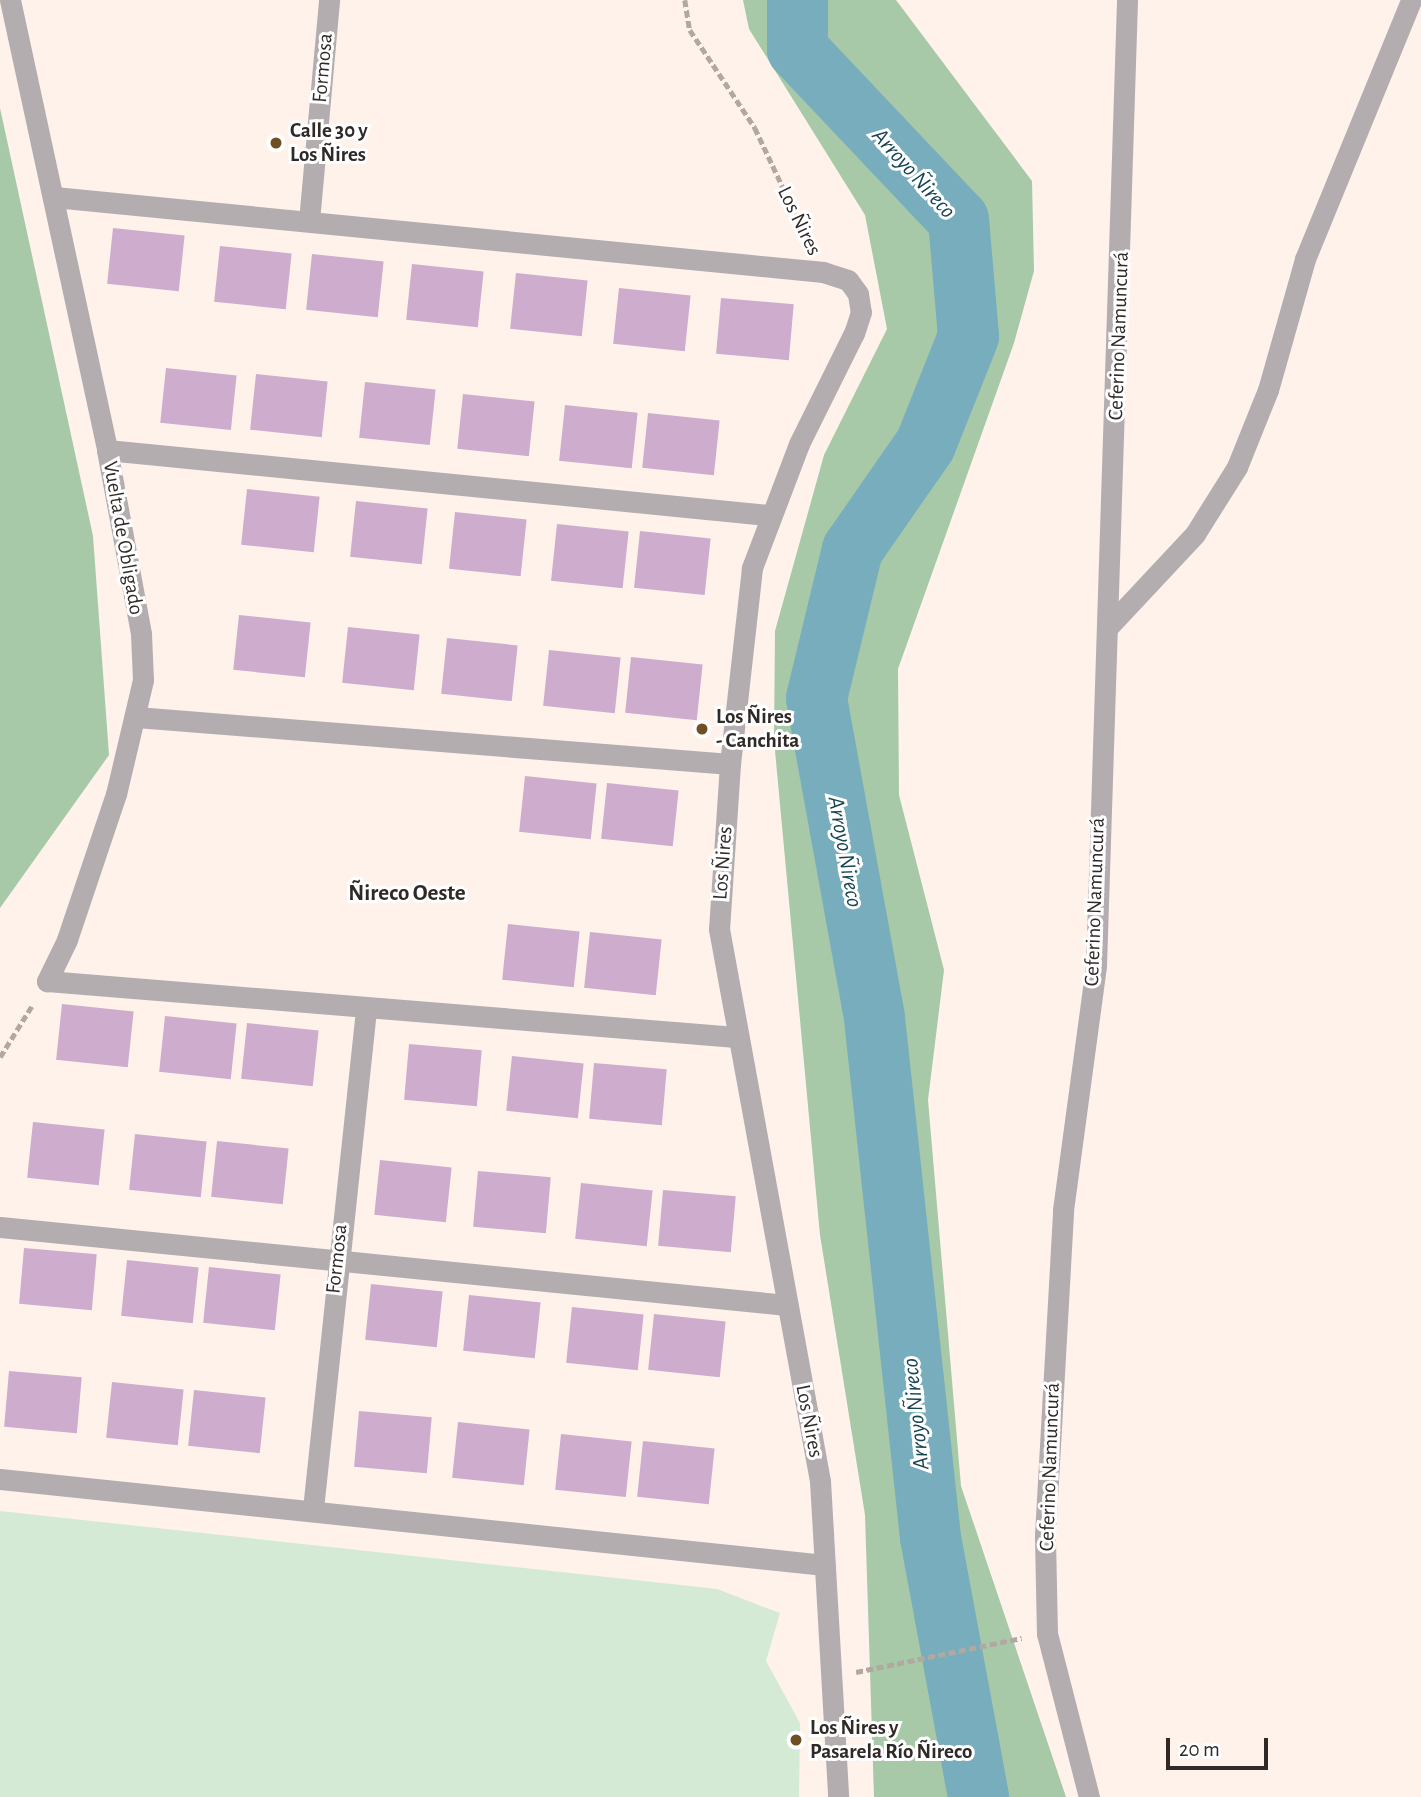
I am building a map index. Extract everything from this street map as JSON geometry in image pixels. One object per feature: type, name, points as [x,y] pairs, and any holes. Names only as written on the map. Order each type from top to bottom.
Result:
[{"type":"street","name":"Vuelta de Obligado","points":[[10,0],[107,450],[141,634],[143,680],[136,717],[72,928],[47,981]]},
{"type":"street","name":"Formosa","points":[[309,220],[329,0]]},
{"type":"street","name":"Ceferino Namuncurá","points":[[1089,1797],[1047,1634],[1045,1535],[1063,1210],[1096,966],[1128,0]]},
{"type":"street","points":[[1109,626],[1195,534],[1237,467],[1268,390],[1305,259],[1411,0]]},
{"type":"street","points":[[54,197],[823,272]]},
{"type":"street","name":"Los Ñires","points":[[823,272],[848,280],[861,312],[768,515],[752,568],[730,764],[719,929],[736,1037],[820,1480],[838,1797]]},
{"type":"street","points":[[107,450],[768,515]]},
{"type":"street","points":[[136,717],[730,764]]},
{"type":"street","points":[[47,981],[366,1010],[736,1037]]},
{"type":"street","name":"Formosa","points":[[313,1509],[336,1261],[366,1010]]},
{"type":"street","points":[[0,1227],[787,1305]]},
{"type":"street","points":[[0,1479],[313,1509],[825,1565]]},
{"type":"path","name":"Los Ñires","points":[[685,0],[690,30],[755,128],[823,272]]},
{"type":"path","points":[[0,1057],[47,981]]},
{"type":"path","points":[[831,1678],[986,1643],[1047,1634]]},
{"type":"green space","points":[[743,0],[896,0],[1032,181],[1034,271],[1014,343],[898,669],[899,795],[944,970],[928,1100],[961,1486],[1066,1797],[874,1797],[865,1515],[820,1235],[774,740],[775,631],[824,455],[887,329],[865,215],[749,29]]},
{"type":"green space","points":[[0,108],[93,536],[109,755],[0,908]]},
{"type":"green space","points":[[0,1511],[717,1589],[780,1613],[766,1661],[800,1723],[799,1797],[0,1797]]},
{"type":"building","points":[[113,228],[185,236],[179,291],[107,284]]},
{"type":"building","points":[[220,246],[292,254],[286,309],[214,302]]},
{"type":"building","points":[[312,254],[384,262],[378,317],[306,310]]},
{"type":"building","points":[[412,264],[484,272],[478,327],[406,320]]},
{"type":"building","points":[[516,273],[588,281],[582,336],[510,329]]},
{"type":"building","points":[[619,288],[691,296],[685,351],[613,344]]},
{"type":"building","points":[[721,298],[794,304],[789,360],[716,354]]},
{"type":"building","points":[[166,368],[237,375],[231,430],[160,423]]},
{"type":"building","points":[[256,374],[328,382],[322,437],[250,430]]},
{"type":"building","points":[[365,382],[436,389],[430,445],[359,438]]},
{"type":"building","points":[[463,394],[535,402],[529,456],[457,449]]},
{"type":"building","points":[[565,405],[638,413],[632,468],[559,461]]},
{"type":"building","points":[[648,413],[720,421],[714,475],[642,468]]},
{"type":"building","points":[[247,489],[320,497],[314,552],[241,545]]},
{"type":"building","points":[[356,501],[428,509],[422,564],[350,557]]},
{"type":"building","points":[[455,512],[527,520],[521,576],[449,569]]},
{"type":"building","points":[[557,524],[629,532],[623,588],[551,581]]},
{"type":"building","points":[[640,531],[711,538],[705,595],[634,588]]},
{"type":"building","points":[[239,615],[311,623],[305,677],[233,670]]},
{"type":"building","points":[[348,627],[420,635],[414,690],[342,683]]},
{"type":"building","points":[[447,638],[518,645],[512,701],[441,694]]},
{"type":"building","points":[[549,650],[621,658],[615,713],[543,706]]},
{"type":"building","points":[[631,657],[703,665],[697,720],[625,713]]},
{"type":"building","points":[[525,776],[597,784],[591,839],[519,832]]},
{"type":"building","points":[[607,783],[679,791],[673,846],[601,839]]},
{"type":"building","points":[[508,924],[580,932],[574,987],[502,980]]},
{"type":"building","points":[[590,932],[662,940],[656,995],[584,988]]},
{"type":"building","points":[[62,1004],[134,1012],[128,1067],[56,1060]]},
{"type":"building","points":[[165,1016],[237,1024],[231,1079],[159,1072]]},
{"type":"building","points":[[247,1023],[319,1031],[313,1086],[241,1079]]},
{"type":"building","points":[[409,1044],[482,1050],[477,1106],[404,1100]]},
{"type":"building","points":[[512,1056],[584,1064],[578,1118],[506,1111]]},
{"type":"building","points":[[594,1063],[667,1069],[662,1125],[589,1119]]},
{"type":"building","points":[[33,1122],[105,1130],[99,1185],[27,1178]]},
{"type":"building","points":[[135,1134],[207,1142],[201,1197],[129,1190]]},
{"type":"building","points":[[217,1141],[289,1149],[283,1204],[211,1197]]},
{"type":"building","points":[[380,1160],[452,1168],[446,1222],[374,1215]]},
{"type":"building","points":[[478,1171],[551,1177],[546,1233],[473,1227]]},
{"type":"building","points":[[581,1183],[653,1191],[647,1246],[575,1239]]},
{"type":"building","points":[[663,1190],[736,1196],[731,1252],[658,1246]]},
{"type":"building","points":[[24,1248],[97,1254],[92,1310],[19,1304]]},
{"type":"building","points":[[127,1260],[199,1268],[193,1323],[121,1316]]},
{"type":"building","points":[[209,1267],[281,1275],[275,1330],[203,1323]]},
{"type":"building","points":[[371,1284],[443,1292],[437,1347],[365,1340]]},
{"type":"building","points":[[469,1295],[541,1303],[535,1358],[463,1351]]},
{"type":"building","points":[[572,1307],[644,1315],[638,1370],[566,1363]]},
{"type":"building","points":[[654,1314],[726,1322],[720,1377],[648,1370]]},
{"type":"building","points":[[9,1371],[82,1377],[77,1433],[4,1427]]},
{"type":"building","points":[[112,1382],[184,1390],[178,1445],[106,1438]]},
{"type":"building","points":[[194,1390],[266,1398],[260,1453],[188,1446]]},
{"type":"building","points":[[359,1411],[432,1417],[427,1473],[354,1467]]},
{"type":"building","points":[[458,1422],[530,1430],[524,1485],[452,1478]]},
{"type":"building","points":[[561,1434],[632,1441],[626,1497],[555,1490]]},
{"type":"building","points":[[643,1441],[715,1449],[709,1504],[637,1497]]},
{"type":"waterway","name":"Arroyo Ñireco","points":[[797,0],[797,49],[958,219],[968,336],[925,444],[852,549],[816,698],[874,1018],[930,1537],[978,1797]]},
{"type":"place","name":"Calle 30 y Los Ñires","points":[[276,143]]},
{"type":"place","name":"Los Ñires - Canchita","points":[[702,729]]},
{"type":"place","name":"Los Ñires y Pasarela Río Ñireco","points":[[796,1740]]},
{"type":"district","name":"Ñireco Oeste","points":[[407,894]]}]
